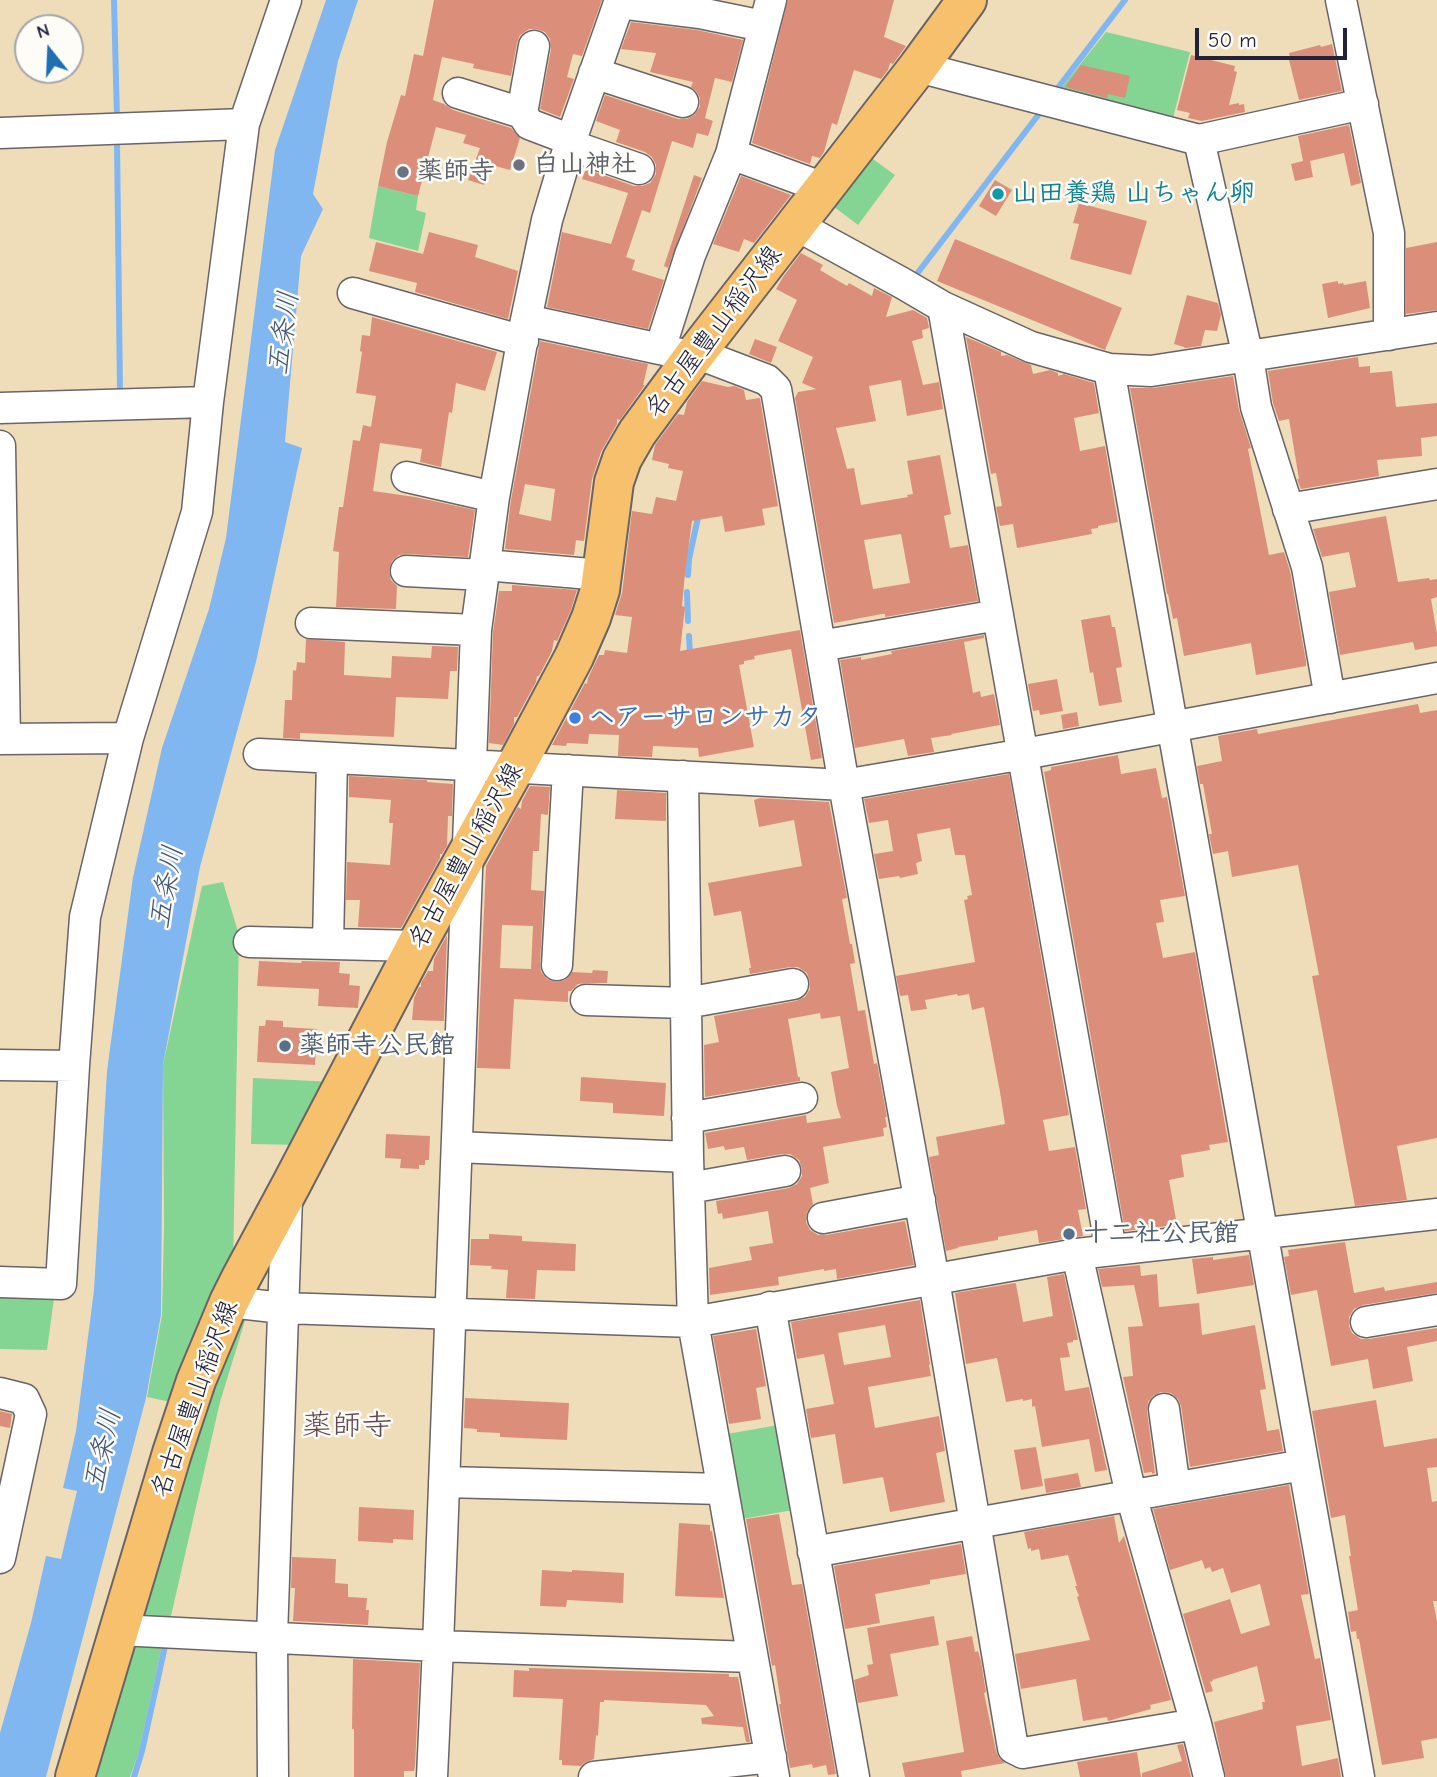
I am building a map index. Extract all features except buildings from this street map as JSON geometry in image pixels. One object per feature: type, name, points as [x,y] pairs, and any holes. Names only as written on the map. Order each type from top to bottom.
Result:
[{"type":"main road","name":"名古屋豊山稲沢線","points":[[75,1777],[196,1381],[229,1302],[416,946],[574,657],[600,590],[614,482],[622,459],[683,353],[796,225],[967,0]]},
{"type":"street","points":[[0,1282],[61,1284],[85,917],[128,738],[197,512],[208,402],[244,124],[286,0]]},
{"type":"street","points":[[1341,0],[1389,233],[1389,335]]},
{"type":"street","points":[[432,1777],[476,630],[494,497],[547,220],[594,73],[624,2],[700,13],[767,13],[731,154],[690,255],[683,353]]},
{"type":"street","points":[[522,113],[534,46]]},
{"type":"street","points":[[918,67],[1199,140],[1363,104]]},
{"type":"street","points":[[594,73],[683,102]]},
{"type":"street","points":[[458,93],[522,113],[529,124],[639,169]]},
{"type":"street","points":[[0,133],[244,124]]},
{"type":"street","points":[[1199,140],[1248,357],[1256,407],[1307,567],[1330,698]]},
{"type":"street","points":[[731,154],[824,188]]},
{"type":"street","points":[[796,225],[943,307],[1031,346],[1109,369],[1150,371],[1437,327]]},
{"type":"street","points":[[353,293],[524,330],[683,353],[767,380],[776,389],[844,785],[934,1280],[1013,1748],[1023,1754],[1196,1724]]},
{"type":"street","points":[[943,307],[1111,1250]]},
{"type":"street","points":[[1109,369],[1359,1777]]},
{"type":"street","points":[[0,408],[208,402]]},
{"type":"street","points":[[0,446],[2,739],[128,738]]},
{"type":"street","points":[[407,477],[494,497]]},
{"type":"street","points":[[1287,509],[1437,484]]},
{"type":"street","points":[[406,571],[484,570],[602,575]]},
{"type":"street","points":[[820,646],[998,615]]},
{"type":"street","points":[[311,623],[476,630]]},
{"type":"street","points":[[258,754],[844,785],[1437,678]]},
{"type":"street","points":[[328,944],[332,759]]},
{"type":"street","points":[[557,965],[568,770]]},
{"type":"street","points":[[594,1777],[773,1767],[693,1322],[683,776]]},
{"type":"street","points":[[249,942],[416,946]]},
{"type":"street","points":[[586,1000],[686,1003],[793,984]]},
{"type":"street","points":[[0,1065],[74,1066]]},
{"type":"street","points":[[688,1118],[802,1098]]},
{"type":"street","points":[[457,1147],[688,1157]]},
{"type":"street","points":[[689,1188],[785,1171]]},
{"type":"street","points":[[273,1777],[272,1637],[287,1192]]},
{"type":"street","points":[[823,1218],[920,1200]]},
{"type":"street","points":[[229,1302],[283,1308],[693,1322],[1077,1254],[1437,1214]]},
{"type":"street","points":[[1077,1254],[1131,1495],[1209,1777]]},
{"type":"street","points":[[770,1307],[854,1777]]},
{"type":"street","points":[[1366,1322],[1437,1310]]},
{"type":"street","points":[[0,1393],[24,1399],[31,1414],[8,1479],[0,1558]]},
{"type":"street","points":[[1164,1409],[1175,1488]]},
{"type":"street","points":[[813,1552],[1303,1465]]},
{"type":"street","points":[[444,1482],[722,1489]]},
{"type":"street","points":[[119,1630],[438,1646],[752,1657]]},
{"type":"green space","points":[[1106,32],[1190,52],[1171,126],[1055,96]]},
{"type":"green space","points":[[866,154],[895,175],[858,225],[829,203]]},
{"type":"green space","points":[[378,186],[418,196],[416,210],[426,213],[418,251],[369,238]]},
{"type":"green space","points":[[223,882],[239,935],[233,1269],[180,1404],[147,1397],[162,1315],[163,1065],[202,886]]},
{"type":"green space","points":[[253,1078],[334,1082],[302,1145],[251,1144]]},
{"type":"green space","points":[[0,1291],[55,1291],[47,1350],[0,1349]]},
{"type":"green space","points":[[237,1311],[248,1311],[220,1402],[168,1629],[136,1627]]},
{"type":"green space","points":[[784,1424],[799,1509],[742,1519],[727,1434]]},
{"type":"green space","points":[[163,1641],[139,1751],[130,1777],[87,1777],[125,1644]]},
{"type":"water","name":"五条川","points":[[326,0],[358,0],[338,61],[313,194],[323,209],[301,256],[285,442],[302,448],[256,662],[200,867],[163,1065],[161,1315],[146,1398],[46,1777],[0,1777],[0,1733],[31,1623],[46,1556],[61,1559],[77,1491],[63,1488],[76,1431],[94,1290],[107,1071],[133,877],[162,748],[209,609],[226,538],[275,150]]},
{"type":"waterway","points":[[114,0],[117,119]]},
{"type":"waterway","points":[[1054,93],[1125,0]]},
{"type":"waterway","points":[[913,279],[1042,110]]},
{"type":"waterway","points":[[117,141],[120,392]]},
{"type":"waterway","points":[[688,575],[699,513]]},
{"type":"waterway","points":[[687,592],[688,621]]},
{"type":"waterway","points":[[689,636],[690,655]]},
{"type":"waterway","points":[[134,1777],[165,1646]]},
{"type":"place","name":"白山神社","points":[[519,165]]},
{"type":"place","name":"薬師寺","points":[[403,172]]},
{"type":"place","name":"山田養鶏 山ちゃん卵","points":[[998,194]]},
{"type":"place","name":"ヘアーサロンサカタ","points":[[575,718]]},
{"type":"place","name":"薬師寺公民館","points":[[285,1046]]},
{"type":"place","name":"十二社公民館","points":[[1069,1234]]},
{"type":"district","name":"薬師寺","points":[[347,1427]]}]
